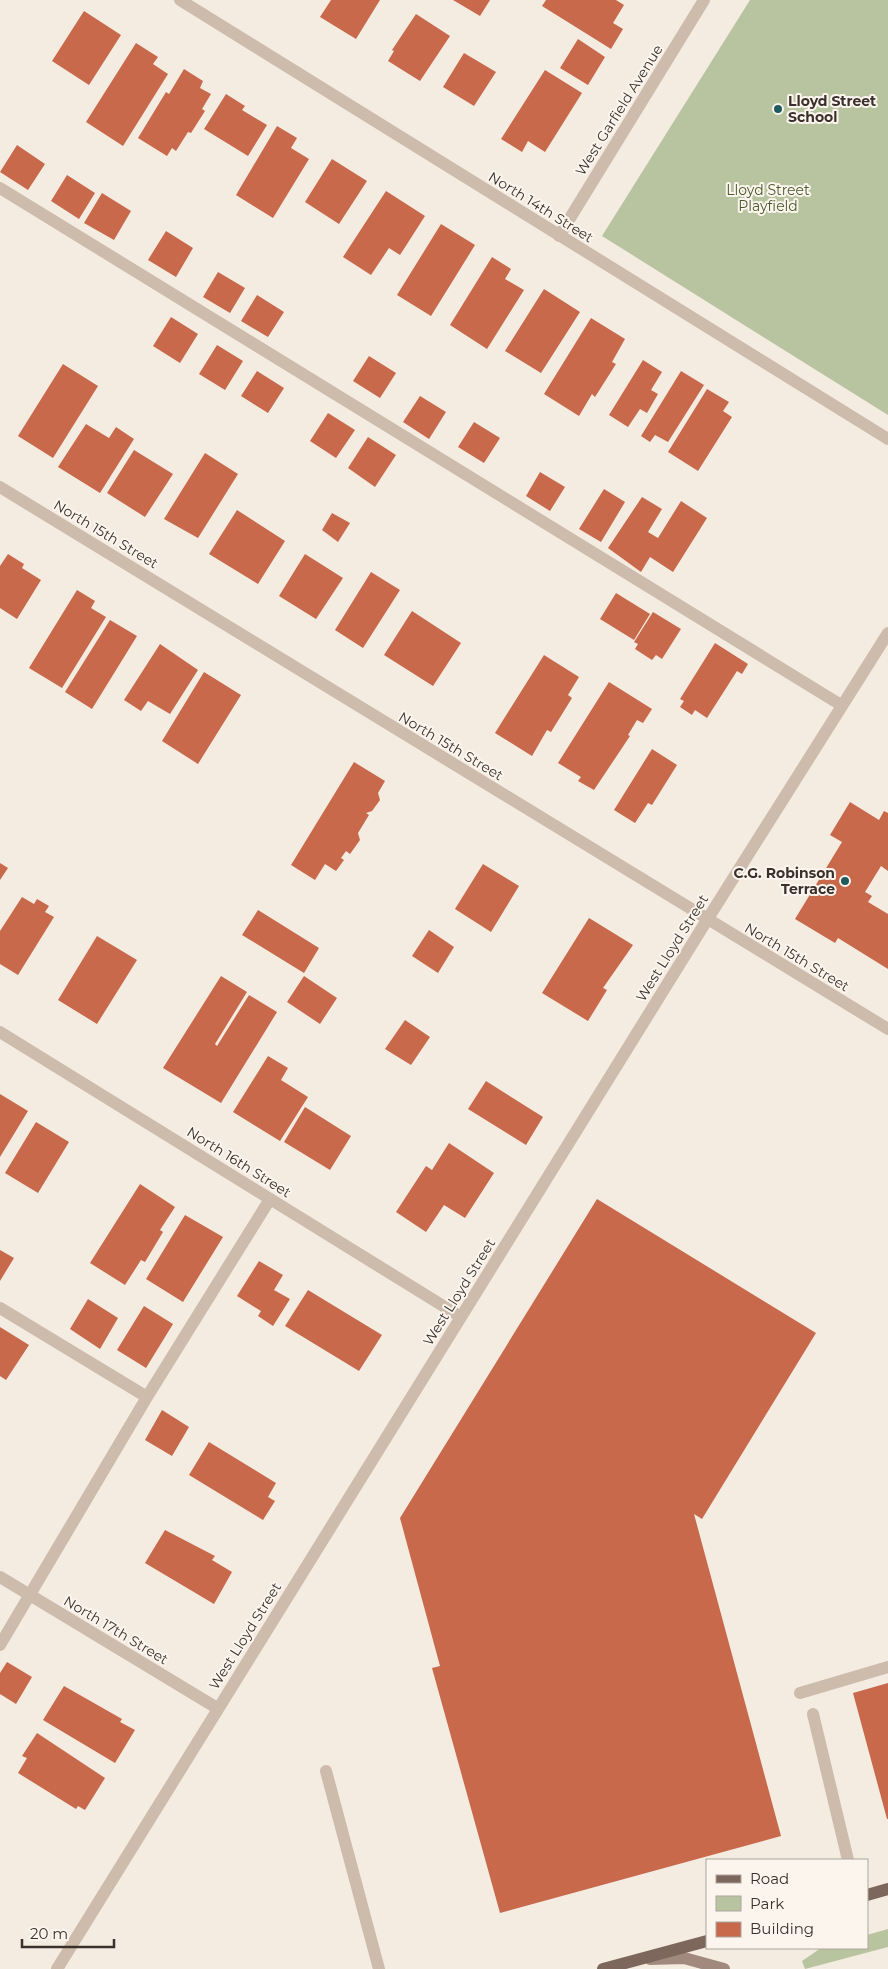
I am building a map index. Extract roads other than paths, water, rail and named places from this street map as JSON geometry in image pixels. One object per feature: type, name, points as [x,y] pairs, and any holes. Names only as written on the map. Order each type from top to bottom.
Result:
[{"type":"main road","points":[[868,1895],[888,1888]]},
{"type":"main road","points":[[604,1969],[706,1940]]},
{"type":"main road","points":[[644,1959],[684,1958],[724,1969]]},
{"type":"main road","points":[[644,1959],[655,1969]]},
{"type":"street","name":"West Garfield Avenue","points":[[559,236],[704,0]]},
{"type":"street","name":"North 14th Street","points":[[182,1],[888,439]]},
{"type":"street","points":[[0,188],[841,706]]},
{"type":"street","name":"North 15th Street","points":[[0,487],[706,920],[888,1029]]},
{"type":"street","name":"West Lloyd Street","points":[[57,1969],[706,920],[888,633]]},
{"type":"street","name":"North 16th Street","points":[[0,1032],[461,1317]]},
{"type":"street","points":[[0,1646],[147,1397],[270,1199]]},
{"type":"street","points":[[0,1308],[147,1397]]},
{"type":"street","name":"North 17th Street","points":[[0,1577],[217,1708]]},
{"type":"street","points":[[800,1693],[888,1667]]},
{"type":"street","points":[[814,1714],[848,1859]]},
{"type":"street","points":[[326,1771],[379,1969]]},
{"type":"place","name":"Lloyd Street School","points":[[778,109]]},
{"type":"place","name":"C.G. Robinson Terrace","points":[[845,881]]},
{"type":"park label","name":"Lloyd Street Playfield","points":[[768,198]]}]
